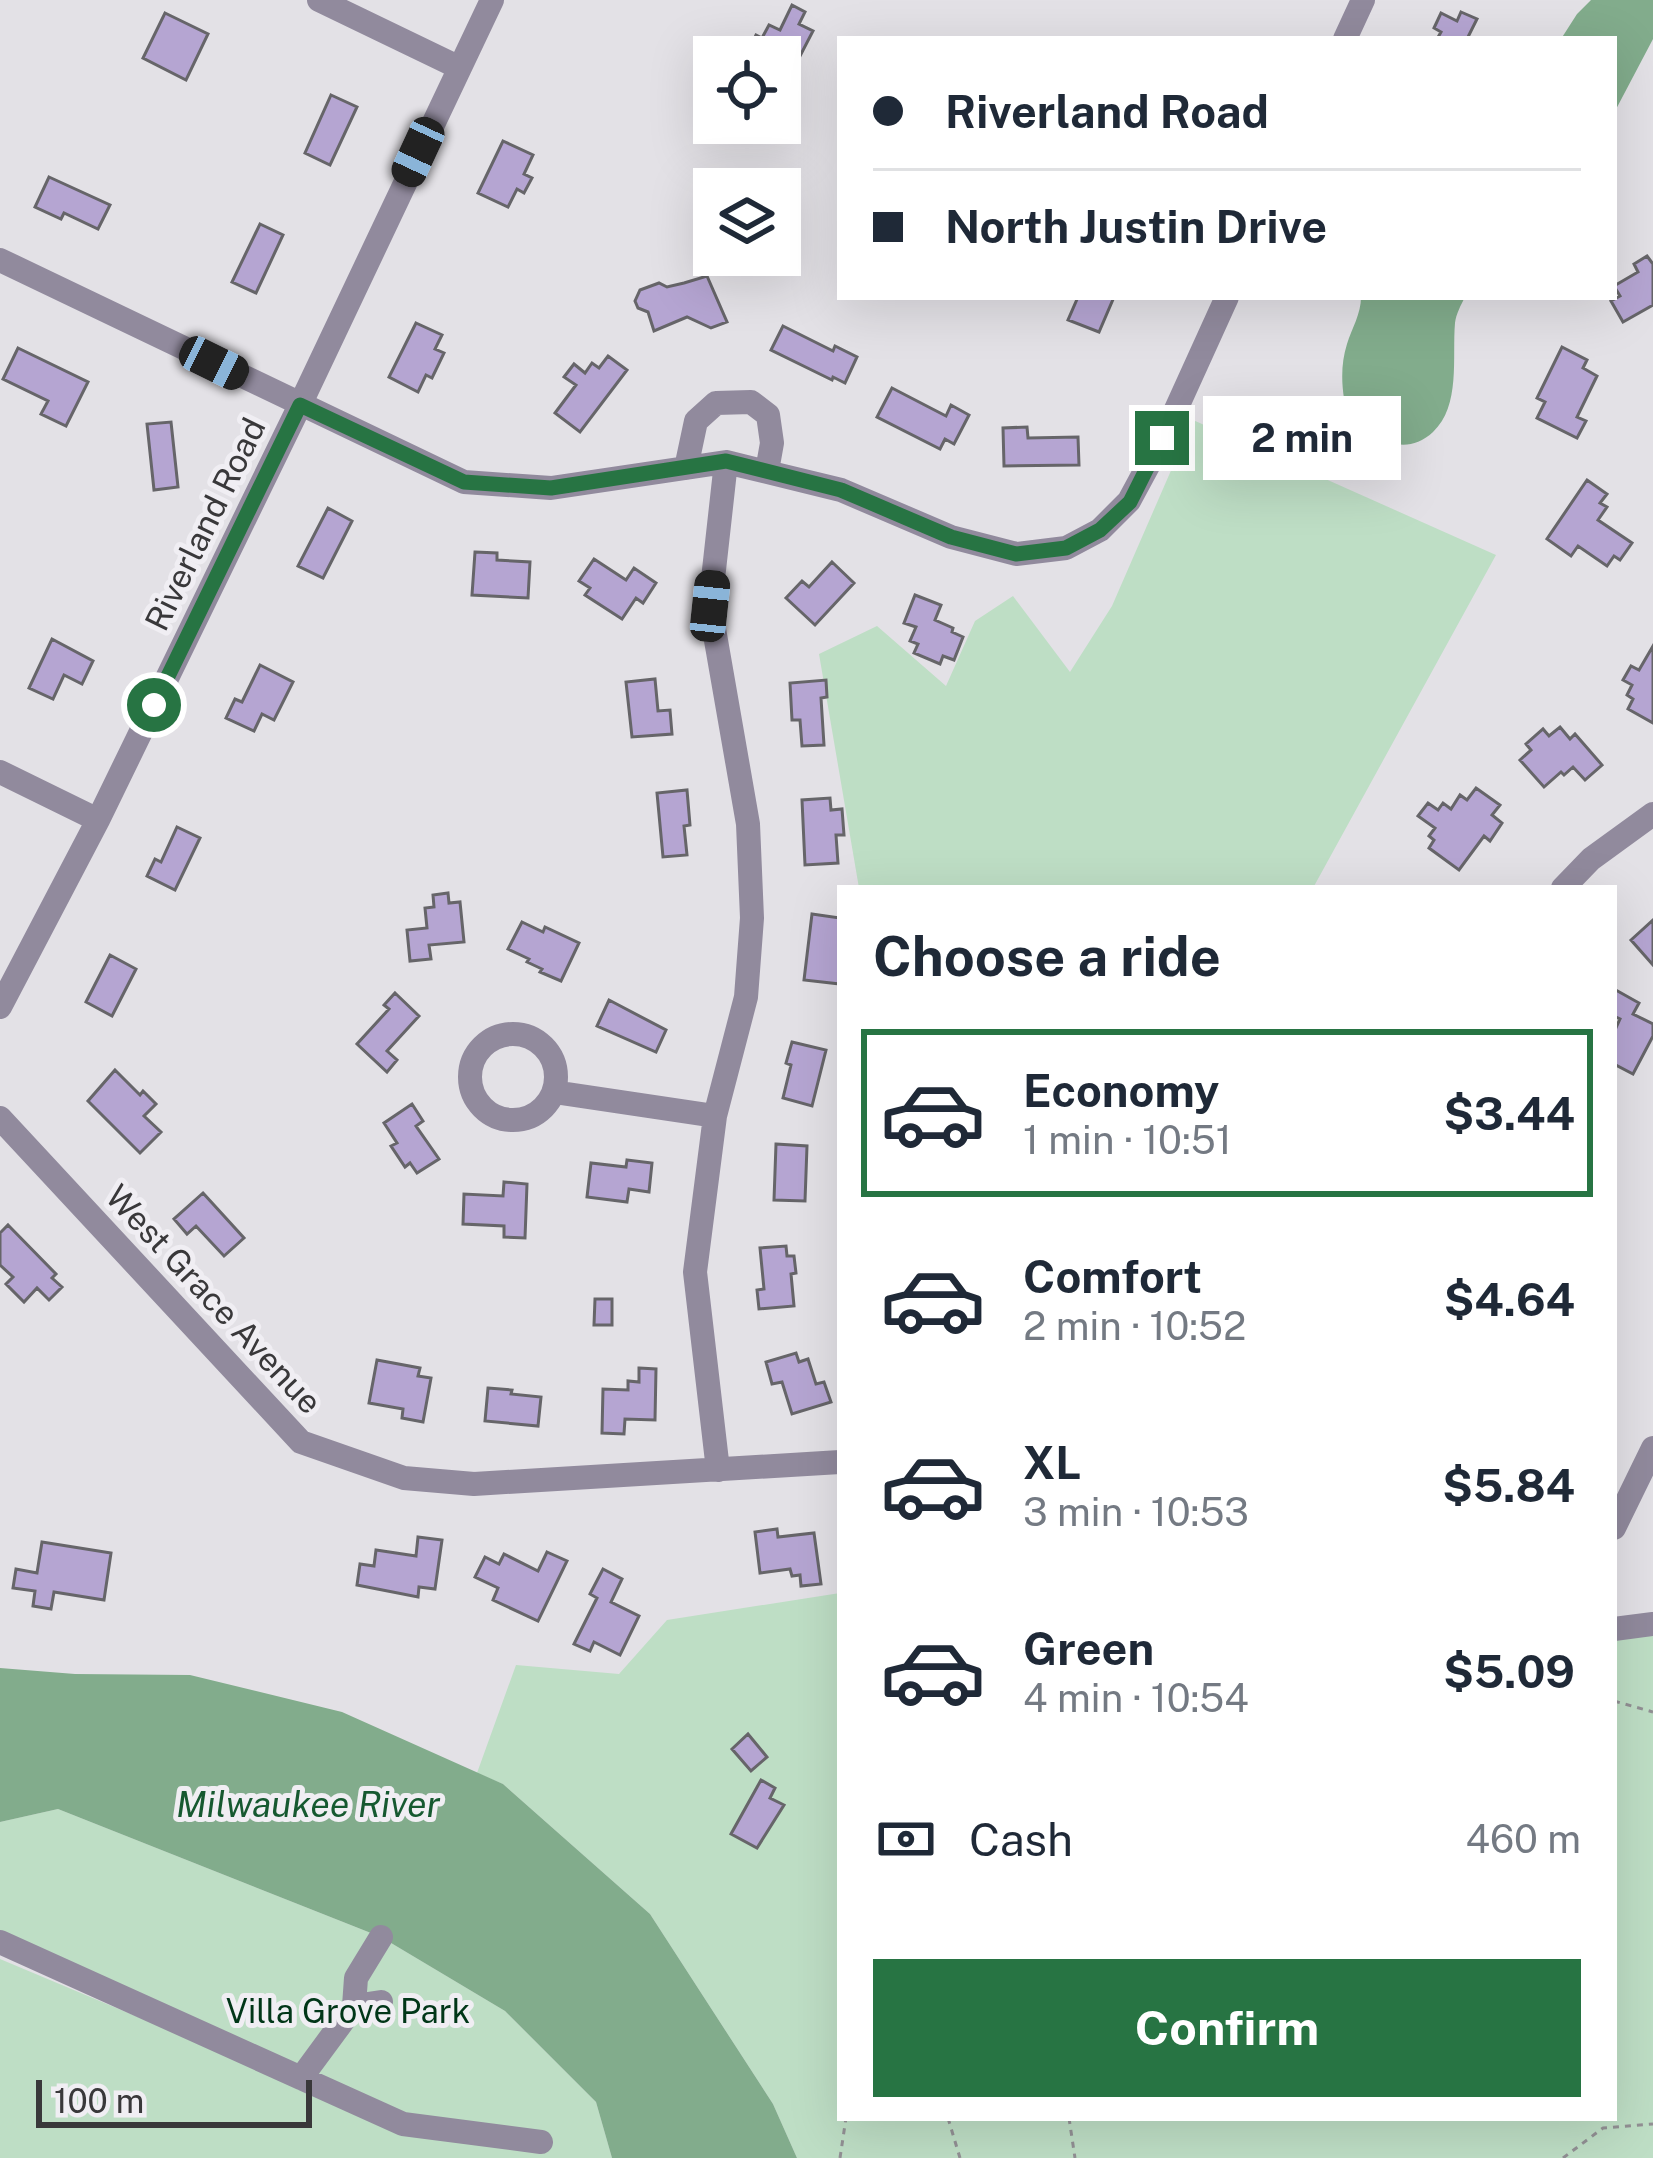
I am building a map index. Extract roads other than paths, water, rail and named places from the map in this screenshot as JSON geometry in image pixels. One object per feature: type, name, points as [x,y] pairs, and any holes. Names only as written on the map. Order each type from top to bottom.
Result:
[{"type":"street","points":[[319,0],[458,67]]},
{"type":"street","name":"Riverland Road","points":[[0,1007],[98,820],[492,0]]},
{"type":"street","points":[[1346,36],[1363,0]]},
{"type":"street","points":[[0,260],[464,482],[551,488],[726,461],[841,490],[951,537],[1016,554],[1066,548],[1100,530],[1130,502],[1226,300]]},
{"type":"street","points":[[686,467],[696,421],[716,403],[751,402],[768,416],[772,443],[767,471]]},
{"type":"street","points":[[718,1470],[695,1273],[715,1116],[746,997],[752,918],[748,824],[710,606],[726,461]]},
{"type":"street","points":[[0,772],[98,820]]},
{"type":"street","points":[[1566,885],[1591,859],[1653,814]]},
{"type":"street","points":[[554,1091],[715,1116]]},
{"type":"street","name":"West Grace Avenue","points":[[0,1118],[301,1442],[404,1478],[474,1484],[837,1462]]},
{"type":"street","points":[[1617,1522],[1653,1448]]},
{"type":"street","points":[[1617,1629],[1653,1624]]},
{"type":"street","points":[[301,2078],[354,2006],[356,1978],[380,1937]]},
{"type":"street","points":[[0,1942],[403,2124],[541,2142]]},
{"type":"street","points":[[354,2006],[381,2002]]},
{"type":"water","points":[[1591,0],[1653,0],[1653,39],[1617,107],[1617,36],[1563,36]]},
{"type":"water","points":[[1361,300],[1464,300],[1455,323],[1448,409],[1422,440],[1391,443],[1349,421],[1343,363]]},
{"type":"water","name":"Milwaukee River","points":[[0,1668],[190,1675],[342,1712],[503,1784],[650,1914],[773,2104],[797,2158],[612,2158],[596,2102],[505,2011],[381,1937],[58,1809],[0,1822]]},
{"type":"park label","name":"Villa Grove Park","points":[[348,2011]]}]
